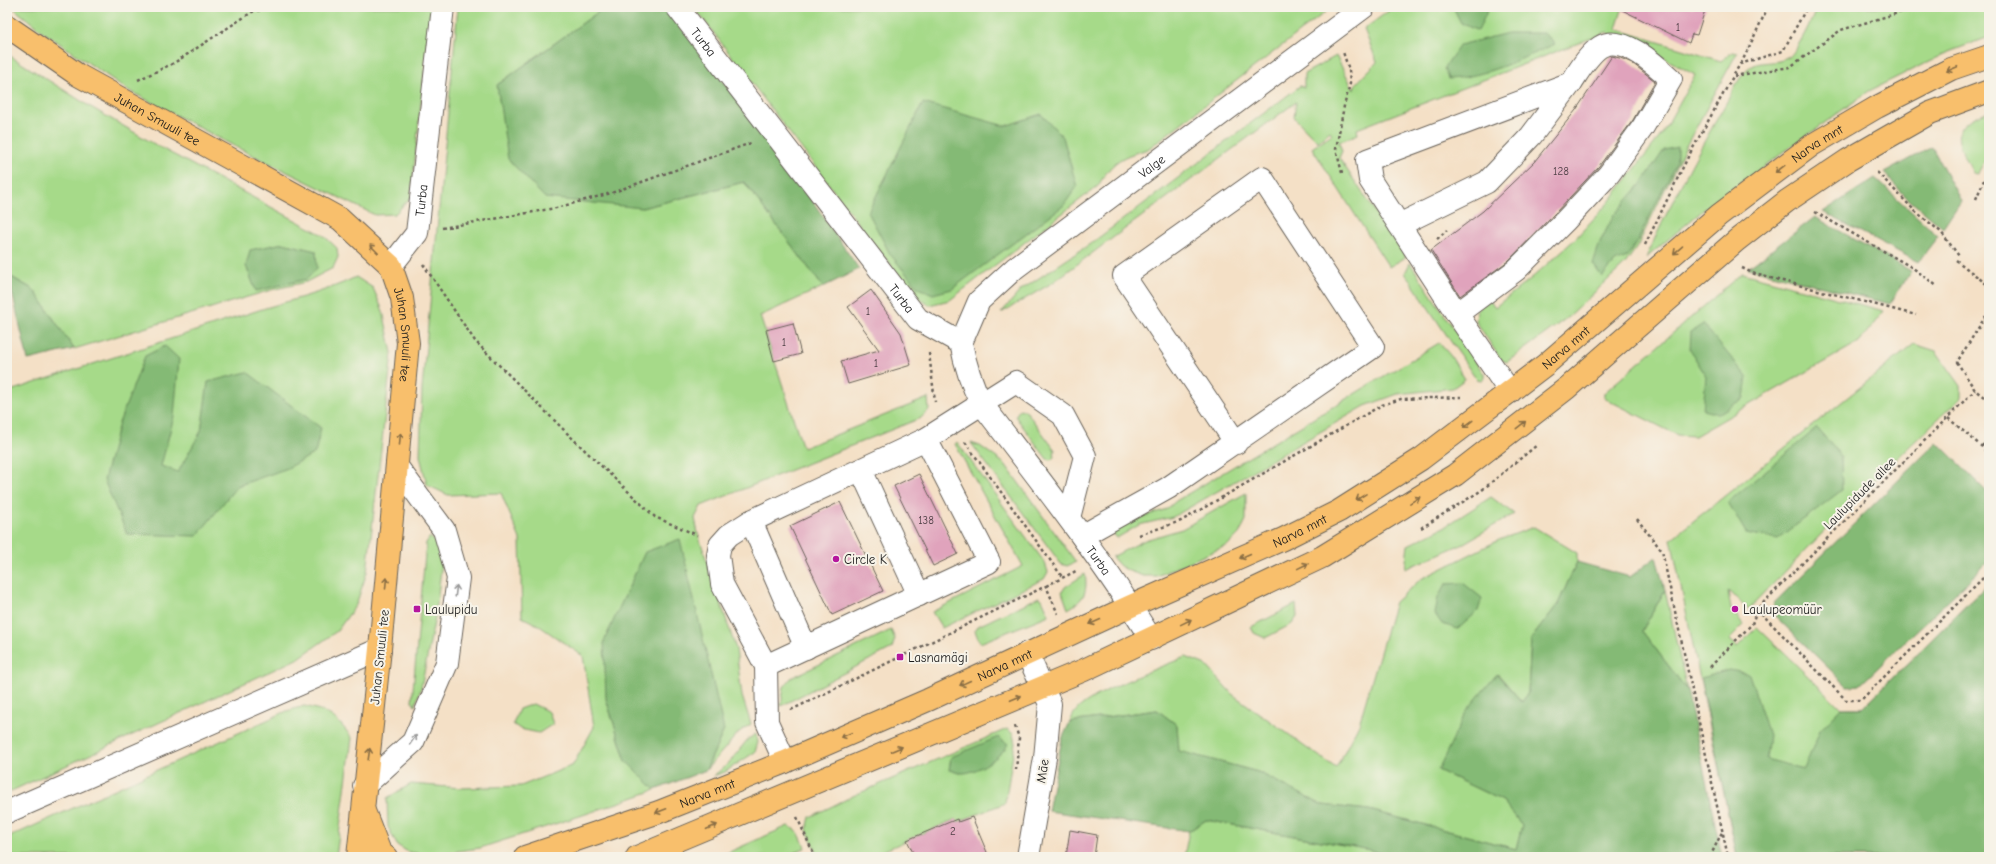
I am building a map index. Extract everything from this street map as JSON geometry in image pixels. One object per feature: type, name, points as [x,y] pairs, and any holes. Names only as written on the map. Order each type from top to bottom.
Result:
[{"type":"main road","name":"Juhan Smuuli tee","points":[[7,26],[78,75],[340,220],[390,266],[402,298],[408,343],[398,468],[380,649],[363,796],[358,857]]},
{"type":"main road","name":"Narva mnt","points":[[525,857],[659,812],[785,762],[928,700],[1131,606],[1283,539],[1339,511],[1421,459],[1546,365],[1719,215],[1812,145],[1877,107],[1938,76],[1989,56]]},
{"type":"main road","points":[[637,857],[1084,670],[1322,557],[1455,475],[1567,388],[1737,240],[1787,201],[1848,160],[1930,113],[1989,91]]},
{"type":"main road","points":[[363,796],[380,852],[386,857]]},
{"type":"street","name":"Turba","points":[[413,238],[443,7]]},
{"type":"street","name":"Turba","points":[[677,7],[918,319],[961,342],[966,368],[972,387],[981,403],[1075,527],[1131,606],[1151,639]]},
{"type":"street","name":"Valge","points":[[961,342],[979,301],[1015,268],[1364,7]]},
{"type":"street","points":[[1399,225],[1488,182],[1532,136],[1588,60],[1601,47],[1616,43],[1647,57],[1672,79],[1643,127],[1609,174],[1566,221],[1516,270],[1457,314]]},
{"type":"street","points":[[1510,392],[1457,314],[1370,180],[1368,160],[1571,83]]},
{"type":"street","points":[[1075,527],[1168,488],[1236,443],[1373,347],[1262,178],[1124,276],[1236,443]]},
{"type":"street","points":[[390,266],[413,238]]},
{"type":"street","points":[[785,762],[767,722],[766,666],[722,584],[718,555],[720,545],[729,535],[751,521],[926,439],[1016,382],[1063,415],[1085,456],[1075,527]]},
{"type":"street","points":[[766,666],[990,562],[926,439]]},
{"type":"street","points":[[363,796],[414,742],[447,663],[458,578],[444,530],[398,468]]},
{"type":"street","points":[[861,470],[919,595]]},
{"type":"street","points":[[751,521],[806,648]]},
{"type":"street","points":[[7,812],[380,649]]},
{"type":"street","name":"Mäe","points":[[1028,653],[1050,704],[1045,758],[1028,857]]},
{"type":"path","points":[[113,95],[138,80],[174,63],[252,12],[274,7]]},
{"type":"path","points":[[1740,64],[1768,7]]},
{"type":"path","points":[[1734,76],[1790,67],[1841,30],[1918,7]]},
{"type":"path","points":[[720,545],[655,517],[570,437],[475,341],[413,238],[570,204],[611,192],[776,134]]},
{"type":"path","points":[[1882,166],[1875,170],[1915,211],[1941,232],[1959,256]]},
{"type":"path","points":[[1976,199],[1989,168]]},
{"type":"path","points":[[1819,207],[1813,211],[1913,268],[1937,286]]},
{"type":"path","points":[[1956,260],[1989,286]]},
{"type":"path","points":[[1746,262],[1740,266],[1755,274],[1916,315]]},
{"type":"path","points":[[1989,311],[1957,362],[1975,390],[1989,401]]},
{"type":"path","points":[[925,323],[935,402]]},
{"type":"path","name":"Laulupidude allee","points":[[1757,609],[1975,390]]},
{"type":"path","points":[[1136,535],[1181,521],[1382,405],[1401,399],[1460,397],[1466,395]]},
{"type":"path","points":[[1948,418],[1989,454]]},
{"type":"path","points":[[1981,446],[1989,440]]},
{"type":"path","points":[[965,441],[1063,578]]},
{"type":"path","points":[[1638,519],[1662,552],[1728,857]]},
{"type":"path","points":[[1710,667],[1752,624],[1757,609],[1846,700],[1860,700],[1989,572]]},
{"type":"path","points":[[785,712],[1046,586],[1068,635]]},
{"type":"path","points":[[1013,720],[1019,738],[1015,775]]},
{"type":"path","points":[[796,814],[815,857]]},
{"type":"path","points":[[1710,857],[1723,830]]},
{"type":"green space","points":[[12,7],[431,7],[411,197],[395,214],[375,215],[236,147],[128,90],[43,32]]},
{"type":"green space","points":[[458,7],[605,7],[497,85],[642,208],[744,182],[823,287],[760,316],[803,448],[928,398],[929,410],[921,418],[701,506],[695,518],[698,534],[736,649],[742,696],[751,724],[739,732],[706,770],[724,730],[606,699],[626,761],[655,790],[480,848],[430,855],[408,852],[397,845],[388,827],[387,798],[411,784],[461,788],[521,786],[573,765],[594,727],[583,656],[538,625],[522,617],[520,539],[501,493],[448,495],[427,485],[420,456],[422,389]]},
{"type":"green space","points":[[605,7],[665,7],[785,161],[859,269],[823,287],[744,182],[642,208],[545,198],[508,159],[497,85]]},
{"type":"green space","points":[[694,7],[1332,7],[1148,149],[1131,154],[1118,161],[1108,170],[1098,186],[950,300],[929,305],[917,297],[877,248]]},
{"type":"green space","points":[[1394,7],[1623,7],[1616,29],[1721,61],[1732,52],[1737,53],[1686,146],[1637,247],[1625,264],[1568,317],[1507,362],[1501,360],[1476,321],[1477,309],[1490,300],[1495,307],[1534,276],[1574,240],[1609,202],[1662,134],[1695,75],[1628,38],[1609,34],[1607,32],[1357,129],[1358,134],[1339,142],[1342,151],[1339,158],[1406,257],[1389,267],[1312,148],[1332,134],[1330,131],[1318,142],[1294,117],[1296,102],[1052,283],[1001,313],[1021,290],[1093,242],[1300,86],[1304,88],[1304,74],[1336,56],[1354,90],[1355,85],[1377,62],[1364,29]]},
{"type":"green space","points":[[1453,7],[1489,7],[1478,31],[1461,23]]},
{"type":"green space","points":[[1817,7],[1989,7],[1989,37],[1946,53],[1869,91],[1707,207],[1646,258],[1682,184],[1742,75],[1751,66],[1756,64],[1784,60],[1789,57],[1800,41]]},
{"type":"green space","points":[[1508,33],[1544,33],[1555,44],[1489,71],[1462,78],[1448,79],[1444,68],[1460,45]]},
{"type":"green space","points":[[7,54],[89,106],[163,149],[323,235],[337,248],[338,257],[333,268],[306,282],[271,290],[74,349],[34,290],[8,275],[7,271]]},
{"type":"green space","points":[[923,103],[1005,126],[1041,114],[1063,137],[1077,187],[1063,206],[952,289],[933,294],[918,288],[890,254],[868,212]]},
{"type":"green space","points":[[1989,111],[1989,153],[1976,174],[1973,173],[1962,151],[1958,135],[1961,128],[1966,123]]},
{"type":"green space","points":[[1677,147],[1677,161],[1638,240],[1627,257],[1615,262],[1602,277],[1593,264],[1600,242],[1614,215],[1642,183],[1664,150]]},
{"type":"green space","points":[[1932,147],[1961,201],[1943,228],[1907,198],[1884,173]]},
{"type":"green space","points":[[1875,178],[1938,236],[1918,262],[1823,212]]},
{"type":"green space","points":[[1815,217],[1911,271],[1890,304],[1748,268]]},
{"type":"green space","points":[[283,243],[316,251],[317,268],[307,279],[256,291],[246,266],[250,250]]},
{"type":"green space","points":[[1410,263],[1484,374],[1484,378],[1481,380],[1474,376],[1405,273]]},
{"type":"green space","points":[[1742,273],[1884,311],[1859,342],[1695,436],[1677,435],[1604,398],[1604,393]]},
{"type":"green space","points":[[8,275],[34,290],[74,349],[28,360]]},
{"type":"green space","points":[[356,277],[373,288],[383,311],[392,353],[367,572],[356,605],[337,631],[299,658],[7,793],[7,392],[317,293]]},
{"type":"green space","points":[[1703,324],[1747,377],[1744,398],[1718,414],[1703,410],[1706,376],[1690,350],[1691,332]]},
{"type":"green space","points":[[1439,343],[1450,355],[1465,379],[1453,388],[1398,394],[1365,406],[1173,517],[1139,525],[1117,538],[1112,532],[1132,520],[1167,509],[1176,501]]},
{"type":"green space","points":[[1914,344],[1936,351],[1961,386],[1961,397],[1862,492],[1749,609],[1728,591],[1731,609],[1744,625],[1729,640],[1737,647],[1757,627],[1841,708],[1862,708],[1989,583],[1989,857],[1737,857],[1671,539]]},
{"type":"green space","points":[[165,346],[179,359],[174,416],[161,466],[178,472],[201,431],[208,382],[247,372],[321,428],[315,453],[288,468],[237,486],[197,536],[127,534],[104,480],[119,423],[145,356]]},
{"type":"green space","points":[[1020,409],[1026,411],[1055,450],[1054,457],[1051,460],[1047,459],[1015,416]]},
{"type":"green space","points":[[1817,428],[1841,456],[1842,490],[1778,539],[1746,533],[1728,502]]},
{"type":"green space","points":[[957,442],[1045,563],[1048,572],[1044,579],[942,628],[932,612],[1023,566],[955,444]]},
{"type":"green space","points":[[1937,442],[1989,494],[1989,561],[1860,685],[1847,686],[1773,614],[1774,603]]},
{"type":"green space","points":[[971,443],[980,446],[1005,464],[1076,562],[1067,566],[1061,564]]},
{"type":"green space","points":[[1246,493],[1246,520],[1239,534],[1228,545],[1157,576],[1143,576],[1129,571],[1120,566],[1112,557],[1145,540],[1182,529]]},
{"type":"green space","points":[[1491,497],[1514,514],[1464,543],[1405,569],[1408,545],[1446,526]]},
{"type":"green space","points":[[1534,527],[1577,553],[1577,562],[1558,604],[1531,639],[1528,693],[1522,702],[1498,674],[1438,770],[1503,801],[1522,825],[1516,849],[1369,810],[1322,805],[1258,772],[1178,751],[1177,725],[1157,710],[1070,722],[1073,715],[1083,704],[1095,697],[1127,681],[1186,657],[1206,665],[1232,694],[1336,768],[1359,724],[1395,602],[1421,579],[1499,540]]},
{"type":"green space","points":[[430,537],[437,544],[442,561],[436,612],[421,688],[415,706],[412,701],[426,543]]},
{"type":"green space","points":[[680,539],[724,730],[706,770],[655,790],[626,761],[606,699],[604,641],[645,552]]},
{"type":"green space","points":[[1656,557],[1665,590],[1642,631],[1687,690],[1722,857],[1392,857],[1371,850],[1206,820],[1189,831],[1048,811],[1062,739],[1070,722],[1157,710],[1177,725],[1179,751],[1258,772],[1322,805],[1369,810],[1516,849],[1522,825],[1503,801],[1438,770],[1467,710],[1497,674],[1522,702],[1528,693],[1531,639],[1558,604],[1577,562],[1630,577]]},
{"type":"green space","points":[[1085,574],[1086,586],[1084,595],[1078,602],[1068,609],[1062,592],[1065,587]]},
{"type":"green space","points":[[1463,583],[1482,598],[1478,611],[1458,629],[1442,624],[1435,614],[1438,597],[1446,584]]},
{"type":"green space","points":[[1989,583],[1989,857],[1737,857],[1701,678],[1730,670],[1749,674],[1769,735],[1766,759],[1804,769],[1820,730],[1841,708],[1862,708]]},
{"type":"green space","points":[[1665,590],[1687,690],[1642,631]]},
{"type":"green space","points":[[1039,597],[1042,599],[1049,615],[980,643],[975,631],[976,627]]},
{"type":"green space","points":[[1296,604],[1297,617],[1292,624],[1265,638],[1254,633],[1251,627]]},
{"type":"green space","points":[[891,630],[895,639],[892,648],[781,706],[784,687],[791,678]]},
{"type":"green space","points":[[533,704],[549,712],[553,724],[539,733],[520,729],[513,724],[519,709]]},
{"type":"green space","points":[[304,706],[320,710],[331,716],[352,738],[336,857],[7,857],[7,838],[287,711]]},
{"type":"green space","points":[[1007,729],[1013,734],[1015,743],[1005,803],[958,822],[956,819],[876,854],[877,857],[819,857],[807,830],[810,817],[855,795]]},
{"type":"green space","points":[[756,734],[758,742],[755,752],[725,772],[713,776],[727,765],[748,739]]},
{"type":"green space","points":[[998,737],[1008,744],[1005,749],[994,759],[974,771],[967,773],[949,770],[951,757]]},
{"type":"green space","points":[[1206,820],[1371,850],[1392,857],[1184,857],[1189,831]]},
{"type":"green space","points":[[788,826],[797,832],[801,837],[805,848],[783,857],[718,857]]},
{"type":"building","points":[[1616,7],[1706,7],[1697,35],[1692,34],[1689,43]]},
{"type":"building","points":[[1612,56],[1632,63],[1655,81],[1633,120],[1599,166],[1508,261],[1460,296],[1431,250],[1483,211],[1534,162],[1576,110]]},
{"type":"building","points":[[871,290],[901,333],[911,365],[848,384],[841,361],[879,350],[848,307]]},
{"type":"building","points":[[793,323],[801,354],[774,361],[766,330]]},
{"type":"building","name":"Circle K","points":[[919,474],[958,554],[933,566],[894,486]]},
{"type":"building","name":"Circle K","points":[[840,502],[883,591],[832,615],[790,526]]},
{"type":"building","points":[[972,817],[989,857],[915,857],[907,840],[957,819],[958,822]]},
{"type":"building","points":[[1070,830],[1097,835],[1094,857],[1066,857]]},
{"type":"place","name":"Circle K","points":[[836,559]]},
{"type":"place","name":"Laulupidu","points":[[417,609]]},
{"type":"place","name":"Laulupeomüür","points":[[1735,609]]},
{"type":"place","name":"Lasnamägi","points":[[900,657]]}]
